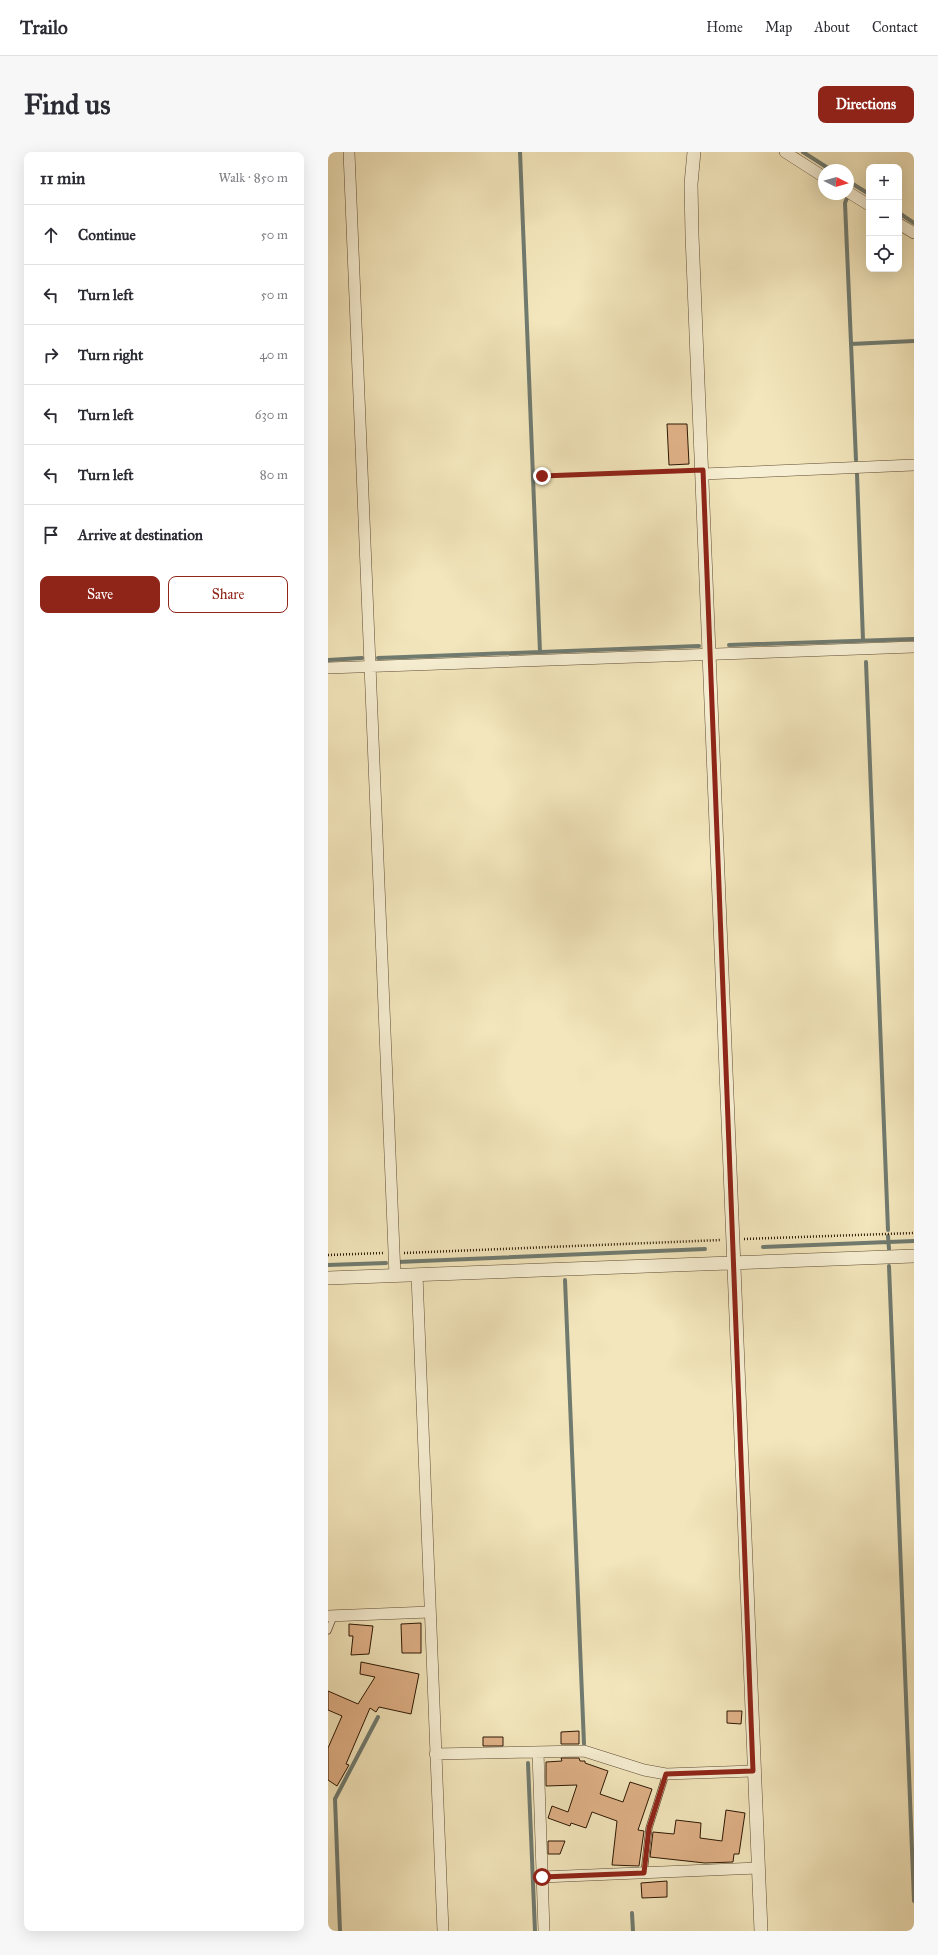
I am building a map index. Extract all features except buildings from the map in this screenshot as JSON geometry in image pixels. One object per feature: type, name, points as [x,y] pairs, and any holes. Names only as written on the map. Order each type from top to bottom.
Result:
[{"type":"street","points":[[349,152],[395,1276]]},
{"type":"street","points":[[694,152],[691,184],[692,235],[703,472],[760,1931]]},
{"type":"street","points":[[785,152],[818,173]]},
{"type":"street","points":[[854,196],[866,203]]},
{"type":"street","points":[[902,226],[914,233]]},
{"type":"street","points":[[703,472],[914,465]]},
{"type":"street","points":[[328,668],[914,647]]},
{"type":"street","points":[[328,1278],[417,1276],[734,1262],[914,1256]]},
{"type":"street","points":[[417,1276],[443,1931]]},
{"type":"street","points":[[331,1616],[430,1612]]},
{"type":"street","points":[[435,1754],[584,1751],[644,1770],[666,1774],[753,1771]]},
{"type":"street","points":[[538,1752],[544,1931]]},
{"type":"street","points":[[542,1877],[758,1868]]},
{"type":"lane","points":[[328,1630],[331,1616]]},
{"type":"lane","points":[[644,1873],[649,1828],[666,1774]]},
{"type":"path","points":[[542,476],[703,472]]},
{"type":"path","points":[[328,1256],[914,1233]]},
{"type":"waterway","points":[[520,152],[540,652]]},
{"type":"waterway","points":[[803,152],[822,164]]},
{"type":"waterway","points":[[854,185],[866,192]]},
{"type":"waterway","points":[[846,200],[845,203],[856,460]]},
{"type":"waterway","points":[[902,215],[914,223]]},
{"type":"waterway","points":[[851,344],[914,341]]},
{"type":"waterway","points":[[857,474],[863,640]]},
{"type":"waterway","points":[[729,645],[914,639]]},
{"type":"waterway","points":[[378,658],[699,646]]},
{"type":"waterway","points":[[328,660],[362,658]]},
{"type":"waterway","points":[[866,662],[888,1230]]},
{"type":"waterway","points":[[888,1236],[889,1249]]},
{"type":"waterway","points":[[763,1247],[914,1241]]},
{"type":"waterway","points":[[398,1262],[705,1249]]},
{"type":"waterway","points":[[328,1265],[386,1263]]},
{"type":"waterway","points":[[889,1266],[914,1901]]},
{"type":"waterway","points":[[565,1280],[584,1744]]},
{"type":"waterway","points":[[340,1931],[335,1799],[378,1717]]},
{"type":"waterway","points":[[528,1763],[535,1931]]},
{"type":"waterway","points":[[632,1913],[633,1931]]},
{"type":"route","points":[[542,476],[703,470],[753,1771],[666,1774],[649,1828],[644,1873],[542,1877]]}]
